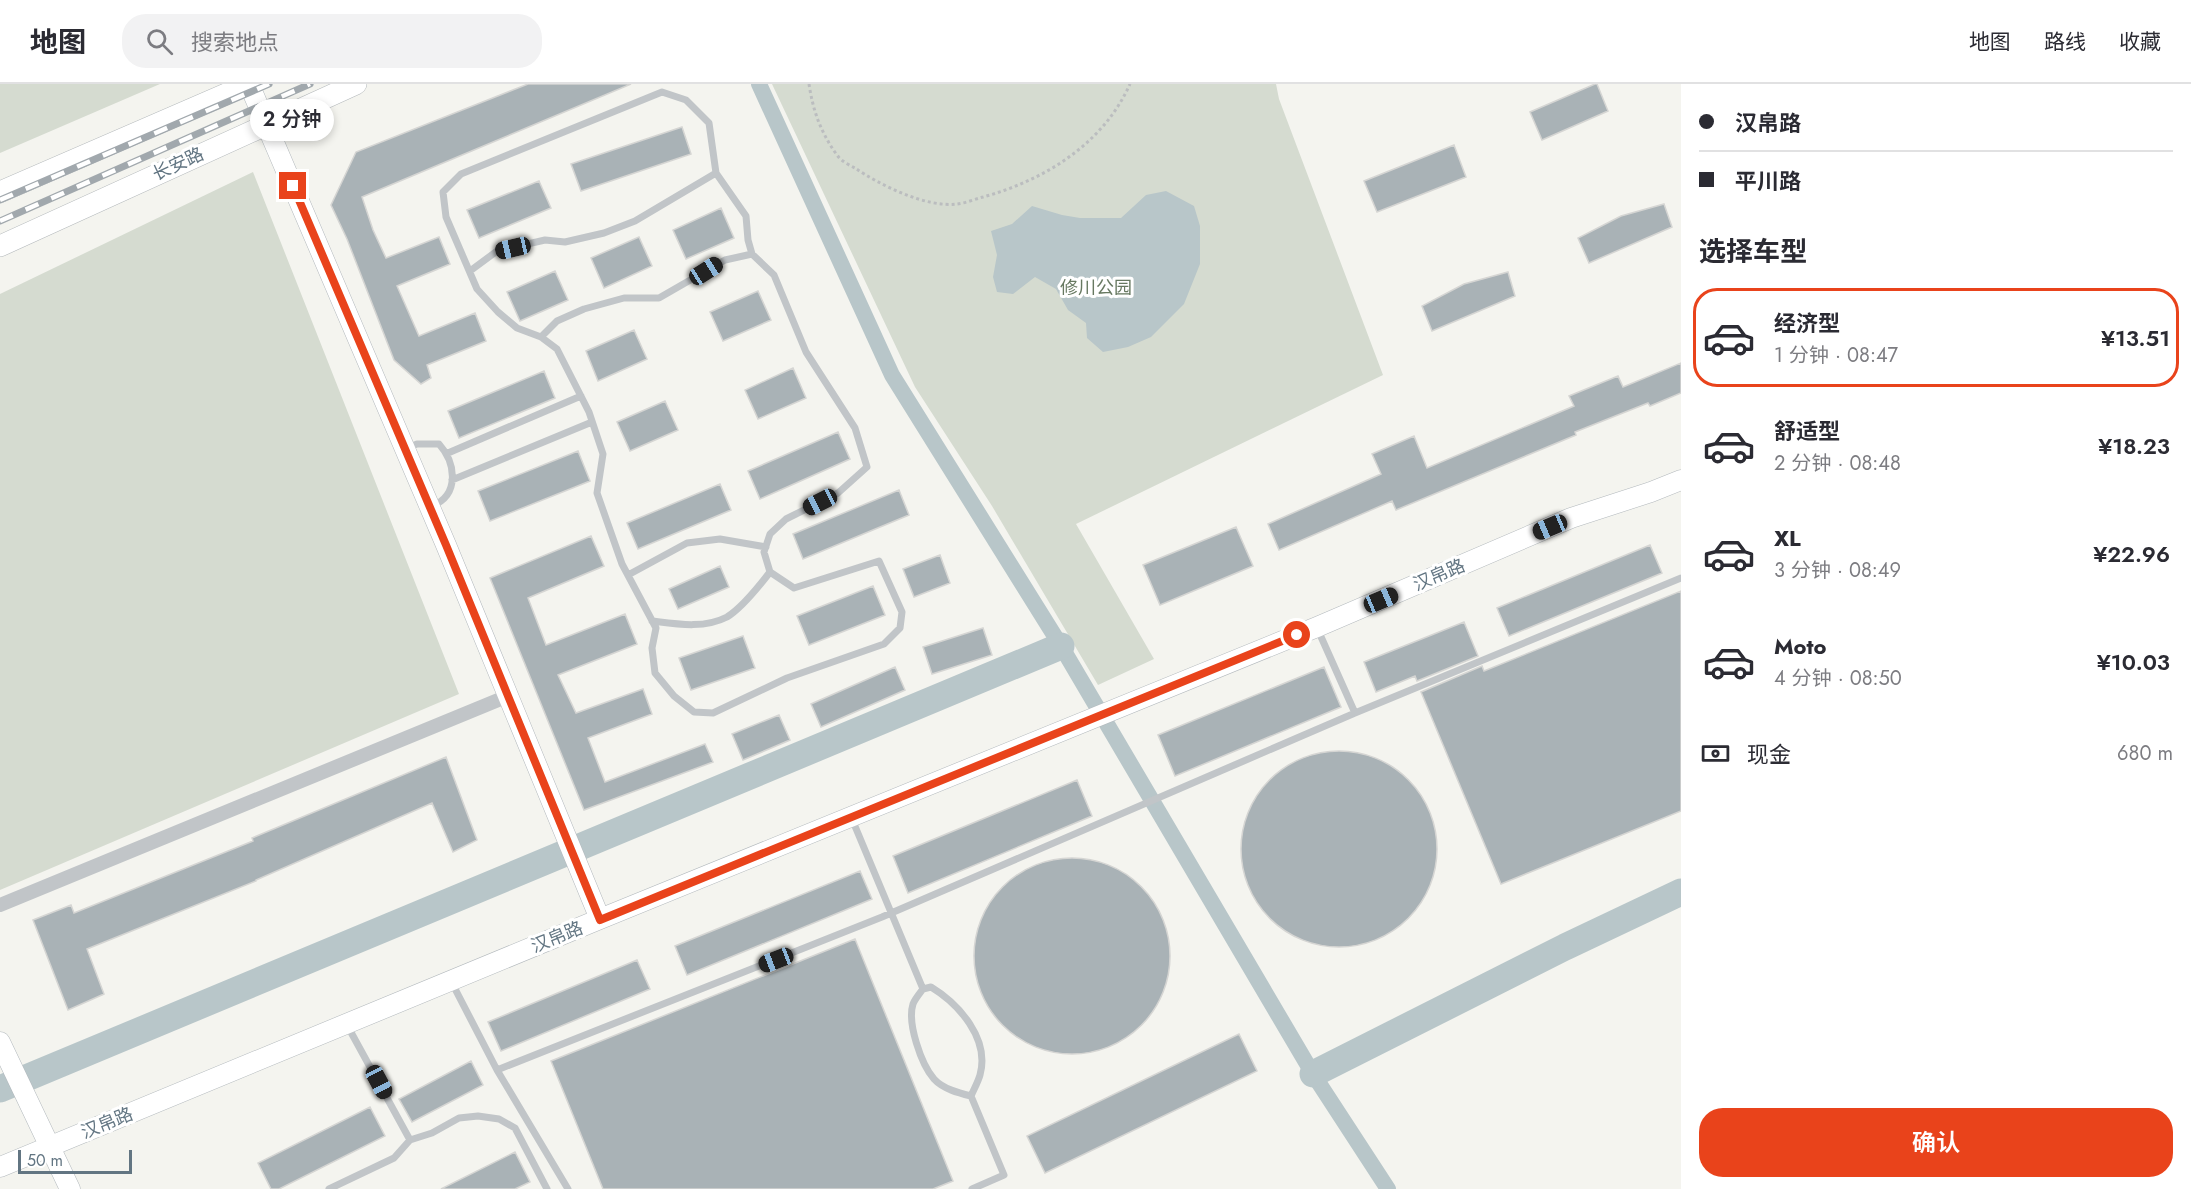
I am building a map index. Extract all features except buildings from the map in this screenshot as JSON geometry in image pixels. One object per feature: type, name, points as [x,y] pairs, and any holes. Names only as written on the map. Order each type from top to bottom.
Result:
[{"type":"main road","points":[[0,192],[249,84]]},
{"type":"main road","name":"长安路","points":[[0,246],[356,84]]},
{"type":"street","points":[[249,84],[430,507],[597,911]]},
{"type":"street","name":"汉帛路","points":[[0,1167],[47,1139],[347,1025],[451,981],[597,911],[851,817],[1317,627],[1572,518],[1681,480]]},
{"type":"street","points":[[0,905],[508,696]]},
{"type":"street","points":[[0,1042],[70,1189]]},
{"type":"lane","points":[[662,92],[686,100],[709,123],[716,173],[746,216],[752,254],[774,275],[806,352],[855,429],[867,467],[838,493],[786,519],[770,534],[764,552],[770,573],[794,588],[879,561],[902,612],[900,628],[884,644],[787,678],[713,713],[694,712],[674,696],[655,673],[652,648],[656,628],[628,575],[609,532],[597,493],[603,454],[581,396],[557,349],[540,337],[517,328],[498,312],[477,289],[446,217],[443,192],[461,174],[662,92]]},
{"type":"lane","points":[[470,271],[497,251],[545,240],[565,242],[604,233],[634,221],[716,173]]},
{"type":"lane","points":[[540,337],[557,321],[584,309],[624,298],[659,298],[725,260],[752,254]]},
{"type":"lane","points":[[448,453],[581,396]]},
{"type":"lane","points":[[452,480],[592,422]]},
{"type":"lane","points":[[405,449],[417,444],[439,444],[448,453],[453,472],[452,489],[441,503],[430,507]]},
{"type":"lane","points":[[628,575],[687,543],[720,538],[766,547]]},
{"type":"lane","points":[[652,621],[700,625],[727,617],[770,573]]},
{"type":"lane","points":[[497,1070],[892,913],[1355,713],[1681,578]]},
{"type":"lane","points":[[1317,627],[1355,713]]},
{"type":"lane","points":[[851,817],[923,989]]},
{"type":"lane","points":[[451,981],[497,1070],[568,1189]]},
{"type":"lane","points":[[971,1096],[954,1092],[934,1079],[919,1050],[911,1021],[913,1003],[923,989],[932,987],[958,1006],[973,1027],[980,1051],[981,1073],[971,1096],[1004,1175],[972,1189]]},
{"type":"lane","points":[[347,1025],[410,1140]]},
{"type":"lane","points":[[329,1189],[394,1158],[410,1140],[432,1133],[459,1119],[478,1116],[499,1119],[515,1128],[547,1189]]},
{"type":"path","points":[[809,84],[819,126],[838,158],[881,185],[927,201],[956,204],[1008,190],[1055,168],[1078,152],[1122,101],[1130,84]]},
{"type":"green space","points":[[0,84],[160,84],[0,153]]},
{"type":"green space","name":"修川公园","points":[[772,84],[1276,84],[1279,99],[1383,375],[1076,524],[1154,659],[1098,685],[992,506],[915,387]]},
{"type":"green space","points":[[253,172],[459,694],[0,890],[0,294]]},
{"type":"shaded area","points":[[1166,191],[1194,206],[1200,226],[1200,264],[1184,304],[1151,337],[1128,347],[1103,352],[1087,338],[1086,323],[1068,310],[1056,289],[1035,277],[1013,294],[997,292],[993,277],[997,255],[991,231],[1012,224],[1032,206],[1080,218],[1121,218],[1146,195]]},
{"type":"waterway","points":[[759,84],[892,375],[1061,646],[1313,1074],[1388,1189]]},
{"type":"waterway","points":[[0,1089],[1061,646]]},
{"type":"waterway","points":[[1313,1074],[1565,947],[1681,892]]},
{"type":"railway","points":[[0,200],[269,84]]},
{"type":"railway","points":[[0,221],[310,84]]},
{"type":"route","points":[[293,186],[446,545],[600,920],[1297,635]]}]
